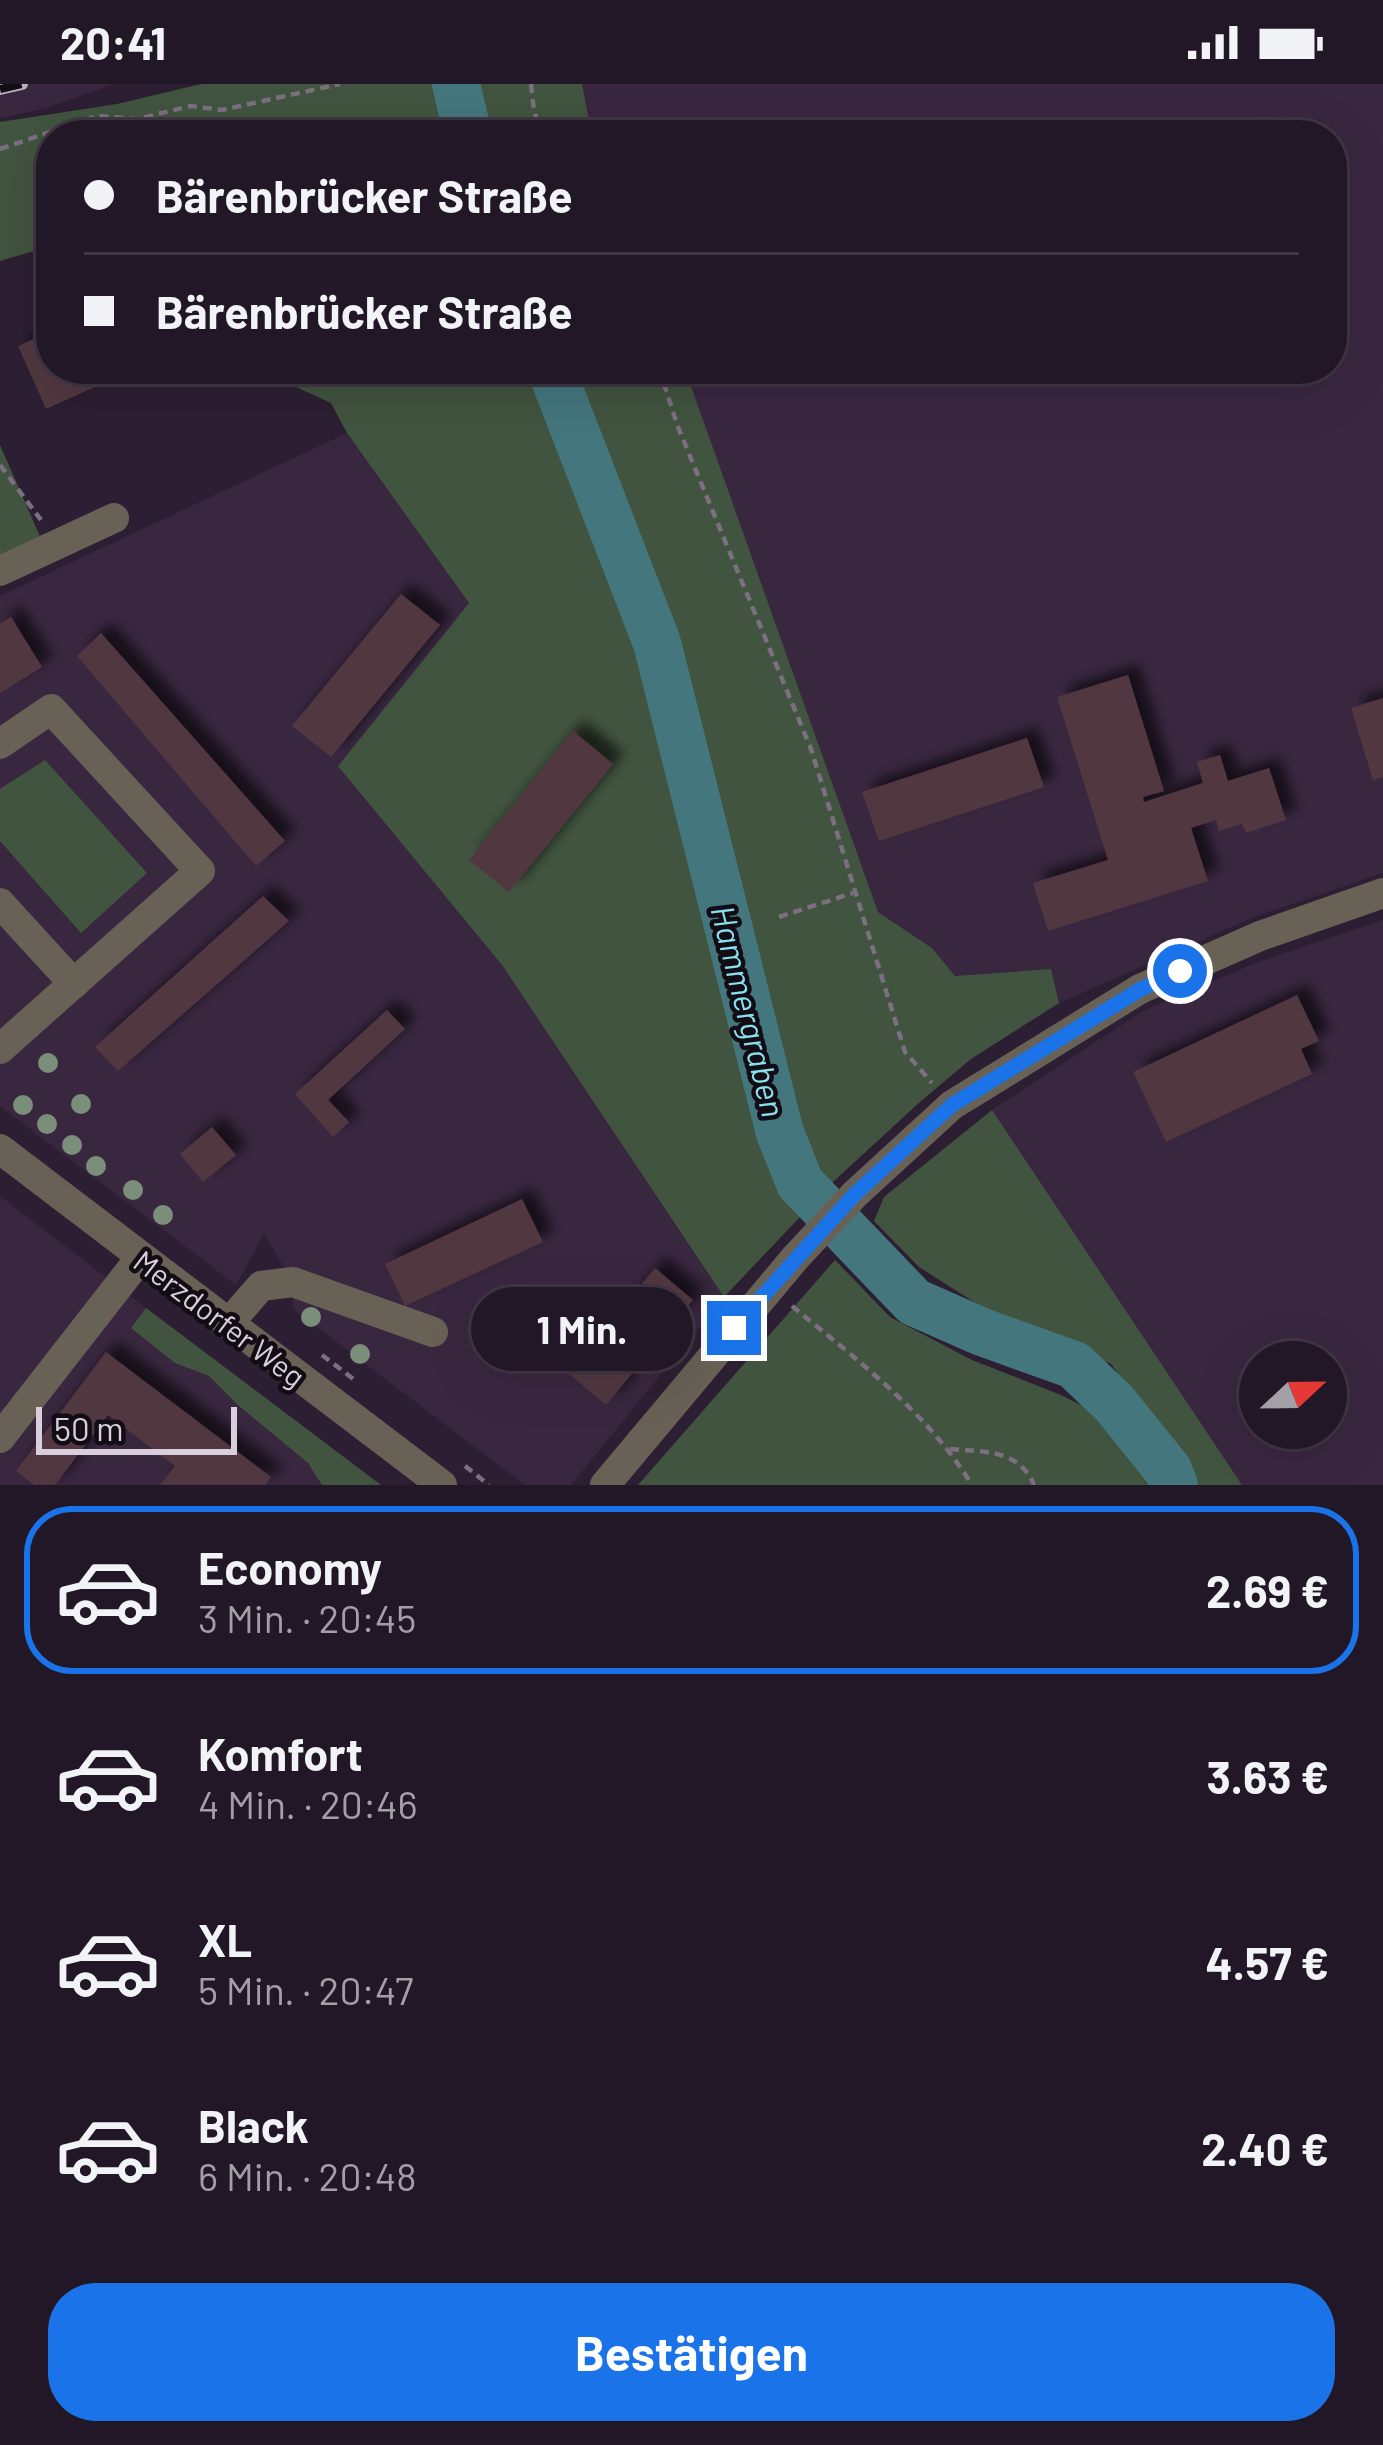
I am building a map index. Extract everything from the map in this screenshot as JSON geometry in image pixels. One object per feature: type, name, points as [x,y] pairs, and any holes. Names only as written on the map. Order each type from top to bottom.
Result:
[{"type":"street","points":[[0,571],[114,518]]},
{"type":"street","points":[[0,744],[51,709],[200,871],[0,1048]]},
{"type":"street","points":[[604,1485],[796,1257],[855,1194],[952,1105],[1141,989],[1260,936],[1383,893]]},
{"type":"street","points":[[0,903],[74,984]]},
{"type":"street","name":"Merzdorfer Weg","points":[[0,1149],[442,1485]]},
{"type":"street","points":[[6,1419],[141,1257]]},
{"type":"street","points":[[228,1324],[261,1286],[293,1282],[433,1332]]},
{"type":"path","points":[[85,120],[97,116],[138,119],[190,106],[222,110],[340,84]]},
{"type":"path","points":[[531,84],[537,120]]},
{"type":"path","points":[[0,149],[36,137]]},
{"type":"path","points":[[664,384],[811,749],[905,1052],[952,1105]]},
{"type":"path","points":[[0,465],[58,544]]},
{"type":"path","points":[[779,917],[855,892]]},
{"type":"path","points":[[769,1287],[886,1385],[950,1449],[973,1485]]},
{"type":"path","points":[[950,1449],[1002,1454],[1018,1461],[1034,1485]]},
{"type":"shaded area","points":[[0,84],[113,84],[47,108],[0,118]]},
{"type":"shaded area","points":[[582,84],[1383,84],[1383,873],[1254,917],[1059,1003],[1051,969],[955,976],[932,948],[878,912],[690,384],[1347,384],[1347,120],[589,120]]},
{"type":"shaded area","points":[[347,433],[469,603],[339,766],[502,965],[724,1297],[571,1485],[525,1485],[293,1309],[293,1282],[264,1234],[236,1285],[0,1106],[0,596]]},
{"type":"shaded area","points":[[1383,920],[1383,1485],[1242,1485],[992,1110],[1145,1010],[1261,961]]},
{"type":"shaded area","points":[[0,1196],[134,1299],[381,1485],[0,1485]]},
{"type":"green space","points":[[201,84],[582,84],[589,120],[36,120],[36,250],[0,261],[0,122],[117,104]]},
{"type":"green space","points":[[290,384],[690,384],[878,912],[932,948],[955,976],[1051,969],[1059,1003],[971,1059],[921,1101],[834,1181],[724,1297],[502,965],[338,766],[469,603],[347,433],[331,403]]},
{"type":"green space","points":[[0,445],[42,541],[0,559]]},
{"type":"green space","points":[[45,760],[147,873],[81,933],[0,841],[0,789]]},
{"type":"green space","points":[[992,1110],[1242,1485],[1193,1485],[1186,1468],[1111,1364],[985,1309],[919,1267],[874,1221],[884,1197]]},
{"type":"green space","points":[[835,1260],[890,1317],[972,1360],[1109,1419],[1152,1485],[638,1485]]},
{"type":"green space","points":[[146,1308],[381,1485],[322,1485],[308,1463],[209,1376],[175,1363],[131,1328]]},
{"type":"building","points":[[36,338],[36,384],[102,384],[46,409],[18,346]]},
{"type":"building","points":[[401,594],[440,625],[331,757],[292,726]]},
{"type":"building","points":[[11,617],[42,667],[0,693],[0,624]]},
{"type":"building","points":[[101,633],[285,841],[256,866],[77,656]]},
{"type":"building","points":[[1128,675],[1164,791],[1143,797],[1144,802],[1203,783],[1197,762],[1220,755],[1228,781],[1269,768],[1286,820],[1246,833],[1242,824],[1219,831],[1216,820],[1191,828],[1208,881],[1048,931],[1033,883],[1108,860],[1057,697]]},
{"type":"building","points":[[1383,698],[1383,777],[1373,780],[1351,708]]},
{"type":"building","points":[[573,731],[613,764],[509,892],[469,860]]},
{"type":"building","points":[[1027,738],[1044,787],[879,841],[862,792]]},
{"type":"building","points":[[263,896],[289,921],[118,1071],[95,1047]]},
{"type":"building","points":[[1297,995],[1319,1041],[1301,1049],[1312,1074],[1166,1142],[1133,1072]]},
{"type":"building","points":[[387,1010],[405,1029],[328,1100],[349,1122],[333,1137],[295,1094]]},
{"type":"building","points":[[212,1127],[236,1155],[203,1182],[180,1154]]},
{"type":"building","points":[[522,1199],[543,1242],[405,1306],[385,1264]]},
{"type":"building","points":[[655,1268],[693,1300],[606,1405],[568,1373]]},
{"type":"building","points":[[106,1352],[271,1477],[265,1485],[160,1485],[175,1466],[108,1415],[55,1485],[34,1485],[16,1471]]},
{"type":"waterway","name":"Hammergraben","points":[[456,84],[464,120]]},
{"type":"waterway","name":"Hammergraben","points":[[557,384],[657,643],[780,1133],[800,1183],[914,1302],[1074,1365],[1114,1403],[1168,1470],[1174,1485]]},
{"type":"railway","points":[[0,89],[22,84]]},
{"type":"route","points":[[734,1328],[855,1194],[952,1105],[1141,989],[1180,971]]}]
